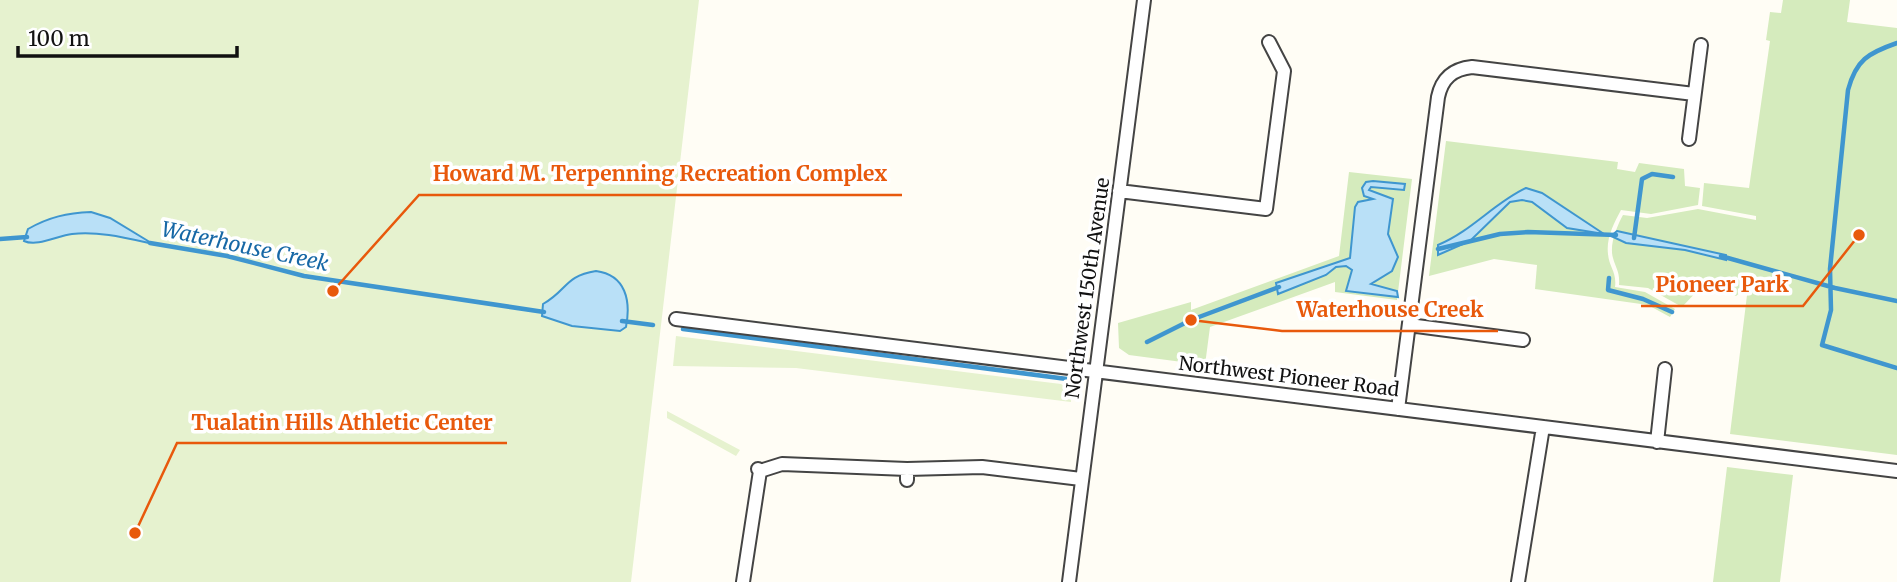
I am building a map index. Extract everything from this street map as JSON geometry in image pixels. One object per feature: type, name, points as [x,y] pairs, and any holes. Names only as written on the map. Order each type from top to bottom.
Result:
[{"type":"street","name":"Northwest 150th Avenue","points":[[1069,582],[1144,0]]},
{"type":"street","points":[[1119,191],[1266,209],[1284,71],[1269,42]]},
{"type":"street","points":[[1689,139],[1700,45]]},
{"type":"street","points":[[1398,409],[1438,97],[1446,77],[1472,67],[1695,94]]},
{"type":"street","name":"Northwest Pioneer Road","points":[[676,319],[1897,471]]},
{"type":"street","points":[[1409,326],[1523,340]]},
{"type":"street","points":[[1657,442],[1665,369]]},
{"type":"street","points":[[1518,582],[1542,427]]},
{"type":"street","points":[[743,582],[759,470],[782,464],[907,474],[982,467],[1081,479]]},
{"type":"green space","points":[[0,0],[699,0],[631,582],[0,582]]},
{"type":"green space","points":[[1783,0],[1850,0],[1847,22],[1897,28],[1897,455],[1730,434],[1748,287],[1736,296],[1719,286],[1701,287],[1682,307],[1648,288],[1619,285],[1612,247],[1623,215],[1647,218],[1698,209],[1756,220],[1756,216],[1702,206],[1704,183],[1749,188],[1770,41],[1766,40],[1770,12],[1781,13]]},
{"type":"green space","points":[[1446,141],[1618,162],[1617,169],[1635,172],[1639,163],[1684,169],[1685,186],[1700,188],[1698,205],[1651,214],[1621,210],[1608,242],[1615,287],[1645,292],[1675,309],[1670,317],[1648,305],[1535,289],[1537,265],[1494,259],[1429,276]]},
{"type":"green space","points":[[1349,172],[1412,179],[1397,300],[1335,292],[1335,282],[1210,327],[1205,365],[1129,355],[1119,348],[1118,323],[1191,302],[1191,310],[1339,256]]},
{"type":"green space","points":[[676,336],[1061,384],[1070,390],[1071,402],[796,368],[673,366]]},
{"type":"green space","points":[[667,411],[740,450],[736,456],[667,418]]},
{"type":"green space","points":[[1727,467],[1793,475],[1780,582],[1713,582]]},
{"type":"water","points":[[1366,182],[1405,184],[1404,190],[1371,187],[1369,190],[1393,199],[1388,234],[1398,257],[1392,271],[1371,284],[1397,291],[1398,297],[1346,291],[1352,270],[1346,266],[1336,267],[1326,275],[1278,294],[1276,283],[1350,258],[1355,207],[1358,202],[1373,199],[1364,196],[1362,188]]},
{"type":"water","points":[[1526,188],[1542,193],[1604,234],[1567,228],[1532,202],[1522,200],[1510,202],[1470,241],[1438,255],[1438,245],[1462,232]]},
{"type":"water","points":[[91,212],[110,218],[153,244],[92,233],[72,234],[35,243],[24,241],[28,229],[43,221]]},
{"type":"water","points":[[1617,231],[1726,255],[1726,260],[1685,250],[1626,243],[1611,236]]},
{"type":"water","points":[[596,271],[614,278],[624,291],[628,308],[626,327],[620,331],[572,326],[542,316],[543,304],[578,276]]},
{"type":"waterway","points":[[1897,43],[1878,50],[1865,59],[1855,71],[1848,90],[1830,269],[1831,310],[1822,345],[1897,368]]},
{"type":"waterway","points":[[1634,238],[1642,179],[1652,174],[1673,177]]},
{"type":"waterway","name":"Waterhouse Creek","points":[[1438,249],[1500,234],[1528,232],[1616,235]]},
{"type":"waterway","name":"Waterhouse Creek","points":[[0,239],[27,237]]},
{"type":"waterway","name":"Waterhouse Creek","points":[[150,243],[227,256],[304,276],[544,312]]},
{"type":"waterway","name":"Waterhouse Creek","points":[[1721,256],[1835,288],[1897,301]]},
{"type":"waterway","points":[[1609,278],[1608,290],[1643,299],[1672,312]]},
{"type":"waterway","name":"Waterhouse Creek","points":[[1147,342],[1191,320],[1279,287]]},
{"type":"waterway","name":"Waterhouse Creek","points":[[622,321],[653,325]]},
{"type":"waterway","name":"Waterhouse Creek","points":[[683,329],[1067,379]]},
{"type":"place","name":"Pioneer Park","points":[[1859,235]]},
{"type":"place","name":"Howard M. Terpenning Recreation Complex","points":[[333,291]]},
{"type":"place","name":"Waterhouse Creek","points":[[1191,320]]},
{"type":"place","name":"Tualatin Hills Athletic Center","points":[[135,533]]}]
